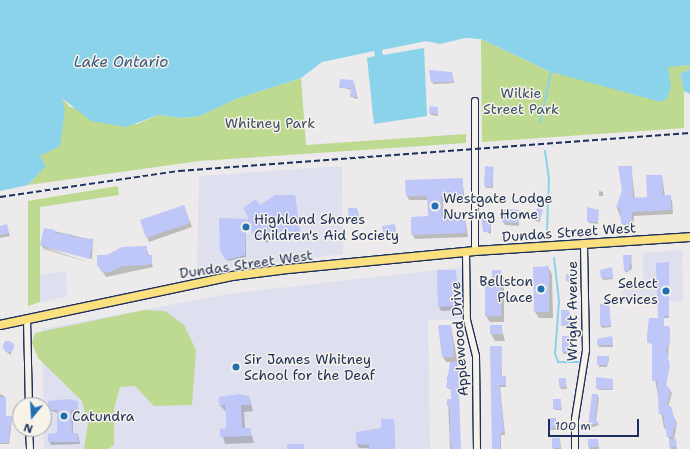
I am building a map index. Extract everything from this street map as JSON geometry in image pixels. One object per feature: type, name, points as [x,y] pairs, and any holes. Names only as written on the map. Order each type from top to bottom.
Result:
[{"type":"main road","name":"Dundas Street West","points":[[0,325],[27,318],[232,276],[475,251],[690,237]]},
{"type":"street","points":[[475,101],[475,251]]},
{"type":"street","name":"Wright Avenue","points":[[575,449],[575,419],[586,350],[584,244]]},
{"type":"street","name":"Applewood Drive","points":[[466,252],[467,320],[476,356],[477,449]]},
{"type":"street","points":[[27,318],[29,397]]},
{"type":"street","points":[[29,437],[30,449]]},
{"type":"shaded area","points":[[342,166],[343,254],[197,272],[199,176]]},
{"type":"shaded area","points":[[682,250],[683,301],[623,302],[622,283],[643,281],[643,253]]},
{"type":"shaded area","name":"Sir James Whitney School for the Deaf","points":[[462,267],[462,319],[428,320],[430,449],[44,449],[44,437],[52,437],[52,397],[43,397],[42,329],[228,294]]},
{"type":"shaded area","points":[[66,271],[67,296],[40,302],[40,275]]},
{"type":"green space","name":"Wilkie Street Park","points":[[481,39],[551,72],[690,65],[690,69],[680,74],[684,91],[684,128],[482,142]]},
{"type":"green space","name":"Whitney Park","points":[[301,78],[306,145],[466,134],[466,143],[199,161],[28,185],[46,166],[40,156],[62,98],[70,107],[137,124],[158,115],[181,118],[200,116],[236,99]]},
{"type":"green space","points":[[118,186],[119,195],[40,207],[40,302],[28,306],[28,201]]},
{"type":"green space","points":[[144,310],[165,311],[184,325],[196,350],[192,405],[154,406],[135,386],[120,387],[114,409],[114,445],[108,449],[84,449],[88,423],[82,401],[38,358],[32,343],[35,333]]},
{"type":"water","name":"Lake Ontario","points":[[0,0],[690,0],[690,65],[668,67],[671,87],[667,98],[661,102],[551,72],[481,39],[465,38],[440,44],[426,41],[382,50],[383,55],[424,48],[427,116],[374,124],[367,58],[375,56],[374,51],[322,62],[301,78],[236,99],[200,116],[181,118],[158,115],[126,127],[91,121],[62,98],[65,111],[60,146],[40,156],[46,166],[28,185],[0,191]]},
{"type":"water","points":[[690,69],[690,94],[684,91],[680,74]]},
{"type":"building","points":[[429,70],[452,72],[454,82],[431,82]]},
{"type":"building","points":[[340,79],[353,80],[357,97],[350,97],[351,88],[339,88]]},
{"type":"building","points":[[430,106],[438,107],[437,114],[429,113]]},
{"type":"building","points":[[485,166],[494,167],[492,187],[484,186]]},
{"type":"building","points":[[618,166],[632,166],[633,198],[647,197],[646,175],[662,175],[663,195],[671,195],[671,210],[632,212],[632,225],[621,224],[620,208],[616,208],[622,190]]},
{"type":"building","name":"Westgate Lodge Nursing Home","points":[[463,178],[463,196],[441,196],[442,217],[465,216],[466,233],[411,235],[411,217],[428,216],[427,196],[406,196],[405,180]]},
{"type":"building","name":"Highland Shores Children's Aid Society","points":[[275,195],[295,195],[300,233],[279,234],[264,242],[262,237],[256,240],[246,220],[245,255],[226,260],[220,251],[219,218],[249,219],[243,208],[256,199],[260,205]]},
{"type":"building","points":[[184,205],[190,223],[146,238],[140,220]]},
{"type":"building","points":[[587,207],[599,210],[598,222],[587,222]]},
{"type":"building","points":[[348,208],[357,208],[361,221],[349,222]]},
{"type":"building","points":[[537,208],[543,210],[539,221],[534,220]]},
{"type":"building","points":[[503,209],[519,210],[518,223],[502,222]]},
{"type":"building","points":[[481,214],[495,215],[495,219],[491,219],[490,232],[483,232]]},
{"type":"building","points":[[7,224],[9,233],[0,235],[0,226]]},
{"type":"building","points":[[395,224],[396,234],[383,233],[382,226]]},
{"type":"building","points":[[44,228],[55,230],[54,233],[72,234],[71,237],[94,239],[89,259],[40,245]]},
{"type":"building","points":[[147,246],[147,255],[152,255],[152,263],[147,265],[122,266],[110,272],[102,272],[97,265],[97,255],[107,255],[122,247]]},
{"type":"building","points":[[623,255],[632,255],[629,271],[624,271]]},
{"type":"building","points":[[669,262],[669,316],[664,316],[664,326],[669,326],[670,343],[666,349],[670,365],[666,385],[671,390],[667,406],[671,406],[677,428],[673,428],[673,437],[667,437],[663,414],[659,414],[657,381],[652,381],[652,343],[647,343],[649,318],[658,318],[656,263]]},
{"type":"building","name":"Bellston Place","points":[[549,266],[549,312],[534,312],[533,267]]},
{"type":"building","points":[[612,267],[613,278],[601,278],[600,270]]},
{"type":"building","points":[[437,270],[456,270],[456,306],[438,307]]},
{"type":"building","points":[[492,270],[501,270],[501,316],[485,316],[485,279],[492,279]]},
{"type":"building","points":[[566,274],[575,274],[575,282],[566,281]]},
{"type":"building","points":[[600,304],[609,304],[611,326],[600,326]]},
{"type":"building","points":[[561,310],[569,310],[570,326],[561,326]]},
{"type":"building","points":[[438,325],[451,325],[454,357],[442,357]]},
{"type":"building","points":[[490,325],[502,325],[502,334],[490,334]]},
{"type":"building","points":[[562,336],[570,336],[570,352],[562,352]]},
{"type":"building","points":[[612,336],[613,345],[597,345],[597,339]]},
{"type":"building","points":[[8,340],[12,342],[14,346],[12,350],[8,352],[4,350],[2,346],[4,342]]},
{"type":"building","points":[[490,346],[502,346],[501,376],[506,376],[506,385],[499,385],[504,432],[500,433],[500,449],[492,449]]},
{"type":"building","points":[[597,356],[609,356],[607,365],[597,365]]},
{"type":"building","points":[[450,362],[458,362],[461,449],[452,449],[450,439],[450,406],[447,406],[447,399],[451,399],[451,388],[446,388]]},
{"type":"building","points":[[596,377],[613,379],[613,389],[596,389]]},
{"type":"building","points":[[559,378],[566,378],[566,387],[559,387]]},
{"type":"building","points":[[239,394],[249,396],[250,405],[241,405],[242,428],[251,428],[251,436],[220,437],[220,429],[226,428],[226,417],[225,405],[219,406],[219,397]]},
{"type":"building","points":[[592,394],[598,394],[595,419],[599,423],[588,426]]},
{"type":"building","points":[[0,397],[6,397],[6,416],[12,416],[8,443],[0,443]]},
{"type":"building","name":"Catundra","points":[[68,399],[78,401],[78,410],[71,410],[72,433],[78,433],[78,442],[48,442],[48,437],[52,437],[52,434],[57,433],[57,410],[52,410],[52,401]]},
{"type":"building","points":[[553,399],[561,399],[561,409],[553,409]]},
{"type":"building","points":[[549,418],[556,418],[557,428],[549,428]]},
{"type":"building","points":[[381,419],[394,419],[395,449],[369,449],[369,445],[356,444],[356,432],[381,428]]},
{"type":"building","points":[[552,438],[560,438],[560,448],[552,448]]},
{"type":"building","points":[[588,439],[598,439],[598,447],[588,447]]},
{"type":"building","points":[[669,439],[676,439],[677,447],[669,447]]},
{"type":"building","points":[[287,444],[304,444],[304,449],[287,449]]},
{"type":"waterway","points":[[540,123],[551,72]]},
{"type":"waterway","points":[[545,151],[549,179],[547,231],[551,236]]},
{"type":"waterway","points":[[554,258],[559,301],[555,354],[558,362],[579,362]]},
{"type":"railway","points":[[0,197],[179,171],[690,133]]},
{"type":"place","name":"Westgate Lodge Nursing Home","points":[[435,206]]},
{"type":"place","name":"Highland Shores Children's Aid Society","points":[[246,227]]},
{"type":"place","name":"Bellston Place","points":[[541,289]]},
{"type":"place","name":"Select Services","points":[[666,291]]},
{"type":"place","name":"Sir James Whitney School for the Deaf","points":[[236,367]]},
{"type":"place","name":"Catundra","points":[[64,416]]}]
